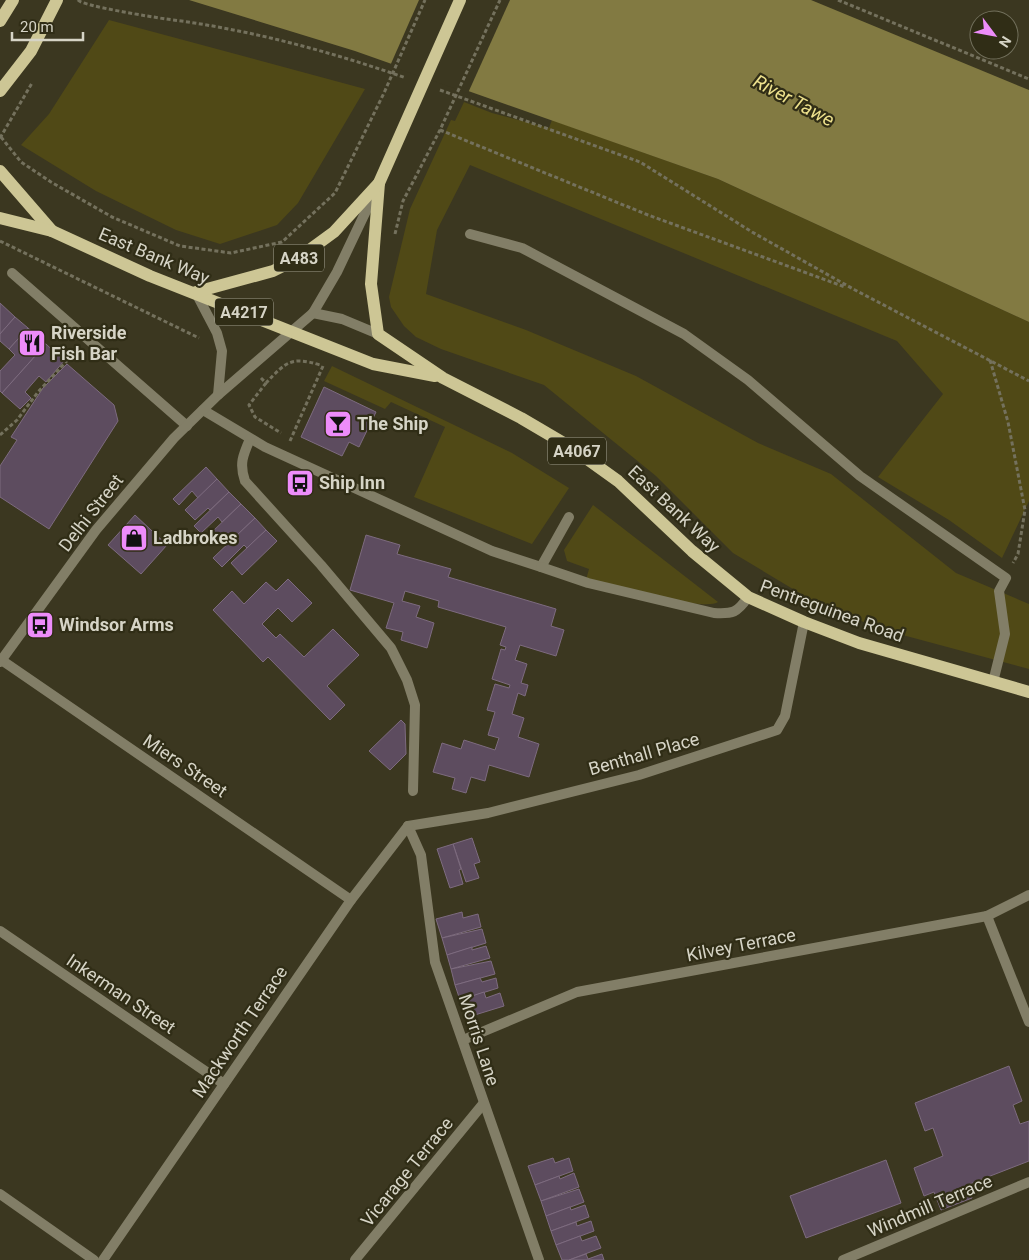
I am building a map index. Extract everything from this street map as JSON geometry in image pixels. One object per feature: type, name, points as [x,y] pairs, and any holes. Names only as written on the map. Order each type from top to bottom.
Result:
[{"type":"main road","points":[[0,21],[13,0]]},
{"type":"main road","points":[[0,92],[31,51],[57,0]]},
{"type":"main road","name":"A483","points":[[196,292],[273,271],[297,259],[334,232],[378,184],[460,0]]},
{"type":"main road","name":"East Bank Way","points":[[0,171],[52,231]]},
{"type":"main road","points":[[378,184],[371,284],[378,334]]},
{"type":"main road","name":"East Bank Way","points":[[0,218],[52,231],[150,276],[196,292],[373,364],[442,378]]},
{"type":"main road","name":"East Bank Way","points":[[378,334],[442,378],[521,418],[572,448],[618,481],[692,551],[748,597]]},
{"type":"main road","name":"Pentreguinea Road","points":[[748,597],[804,622],[859,643],[1029,692]]},
{"type":"street","name":"Delhi Street","points":[[0,660],[96,530],[187,426],[218,395],[313,313],[337,272],[378,184]]},
{"type":"street","points":[[470,234],[522,248],[684,334],[748,380],[860,476],[1006,578],[999,591],[1005,634],[993,682]]},
{"type":"street","points":[[12,273],[187,426]]},
{"type":"street","points":[[196,292],[217,333],[222,351],[218,395]]},
{"type":"street","points":[[313,313],[342,319],[378,334]]},
{"type":"street","name":"Pentreguinea Road","points":[[203,410],[250,439],[284,456],[492,551],[541,568],[588,583],[714,613],[730,614],[740,608],[748,597]]},
{"type":"street","points":[[250,439],[242,458],[242,470],[246,481],[321,565],[391,648],[407,680],[414,706],[413,791]]},
{"type":"street","points":[[541,568],[569,517]]},
{"type":"street","name":"Benthall Place","points":[[408,826],[488,813],[639,775],[777,730],[785,716],[804,622]]},
{"type":"street","name":"Miers Street","points":[[0,660],[351,900]]},
{"type":"street","name":"Mackworth Terrace","points":[[103,1260],[351,900],[408,826]]},
{"type":"street","name":"Morris Lane","points":[[408,826],[421,855],[435,962],[539,1260]]},
{"type":"street","name":"Kilvey Terrace","points":[[463,1040],[577,992],[987,916],[1029,895]]},
{"type":"street","points":[[987,916],[1029,1022]]},
{"type":"street","name":"Inkerman Street","points":[[0,931],[224,1084]]},
{"type":"street","name":"Vicarage Terrace","points":[[355,1260],[483,1104]]},
{"type":"street","name":"Windmill Terrace","points":[[843,1260],[1029,1182]]},
{"type":"street","points":[[0,1194],[94,1260]]},
{"type":"path","points":[[78,0],[146,16],[208,24],[350,58],[415,82]]},
{"type":"path","points":[[1,138],[21,162],[51,182],[112,217],[180,246],[231,253],[282,242],[335,193],[384,93],[425,0]]},
{"type":"path","points":[[394,238],[403,201],[446,118],[500,0]]},
{"type":"path","points":[[838,0],[1029,78]]},
{"type":"path","points":[[434,88],[640,162],[752,232],[855,290],[1029,381]]},
{"type":"path","points":[[440,130],[648,215],[855,290]]},
{"type":"path","points":[[0,435],[17,420],[38,392],[87,338]]},
{"type":"path","points":[[990,359],[1008,422],[1025,510],[1018,554],[1006,578]]},
{"type":"path","points":[[284,456],[323,366]]},
{"type":"path","points":[[266,383],[250,405],[256,417],[291,440]]},
{"type":"shaded area","points":[[109,20],[365,89],[298,203],[277,225],[220,244],[176,230],[96,191],[21,145],[49,114]]},
{"type":"shaded area","points":[[464,102],[492,113],[549,128],[552,120],[718,179],[1029,322],[1029,501],[1002,558],[949,520],[878,477],[943,394],[897,341],[470,165],[437,230],[426,294],[526,330],[636,376],[758,443],[831,474],[956,573],[1029,604],[1029,669],[884,630],[818,604],[733,553],[656,476],[544,385],[441,349],[416,337],[404,326],[391,307],[389,297],[410,209],[451,120],[455,121]]},
{"type":"shaded area","points":[[332,366],[512,453],[569,488],[532,544],[414,497],[445,427],[391,402],[385,409],[324,381]]},
{"type":"shaded area","points":[[593,505],[718,602],[709,604],[676,601],[586,580],[589,569],[567,561],[564,550]]},
{"type":"water","name":"River Tawe","points":[[189,0],[811,0],[1029,90],[1029,322],[718,179],[355,51]]},
{"type":"pier","points":[[419,0],[510,0],[468,93],[390,66]]},
{"type":"building","points":[[0,303],[15,317],[0,334]]},
{"type":"building","points":[[15,317],[28,328],[9,349],[0,341],[0,334]]},
{"type":"building","points":[[28,328],[46,344],[2,393],[0,391],[0,371],[15,355],[9,349]]},
{"type":"building","points":[[46,344],[64,361],[46,382],[39,376],[25,392],[31,398],[20,409],[2,393]]},
{"type":"building","points":[[67,364],[114,405],[118,421],[49,529],[0,497],[0,466],[17,440],[11,437],[43,388]]},
{"type":"building","name":"The Ship","points":[[324,387],[376,412],[359,447],[349,442],[342,456],[301,437]]},
{"type":"building","points":[[206,467],[217,479],[198,498],[192,491],[179,505],[173,499]]},
{"type":"building","points":[[217,479],[229,492],[210,510],[208,508],[195,520],[185,510]]},
{"type":"building","points":[[229,492],[241,504],[222,522],[218,517],[201,533],[194,526]]},
{"type":"building","points":[[241,504],[255,518],[236,536],[232,532],[220,544],[210,534]]},
{"type":"building","points":[[135,515],[167,545],[141,574],[108,545]]},
{"type":"building","points":[[255,518],[266,530],[247,548],[244,545],[222,567],[213,558]]},
{"type":"building","points":[[266,530],[277,541],[242,575],[231,563]]},
{"type":"building","points":[[366,535],[400,545],[397,554],[451,569],[448,577],[556,609],[551,626],[564,630],[556,656],[520,645],[515,660],[527,664],[521,683],[528,685],[525,696],[518,693],[512,714],[524,718],[518,737],[539,744],[529,777],[489,765],[485,781],[471,777],[466,793],[452,789],[455,778],[433,772],[442,743],[461,749],[464,740],[495,750],[499,738],[488,735],[495,712],[487,710],[495,684],[509,688],[510,685],[492,679],[501,649],[505,650],[506,647],[500,645],[506,627],[438,607],[439,601],[405,591],[402,601],[420,606],[416,617],[434,623],[427,648],[401,640],[403,632],[386,628],[394,603],[350,590]]},
{"type":"building","points":[[288,579],[312,603],[292,622],[278,608],[262,624],[276,638],[280,634],[304,657],[333,629],[359,655],[327,686],[345,705],[330,720],[268,657],[263,662],[213,610],[232,591],[244,604],[266,582],[276,591]]},
{"type":"building","points":[[401,720],[405,724],[406,754],[390,770],[369,751]]},
{"type":"building","points":[[472,838],[480,862],[474,864],[479,878],[466,882],[453,844]]},
{"type":"building","points":[[453,844],[461,869],[459,870],[463,884],[450,888],[437,849]]},
{"type":"building","points":[[462,912],[463,918],[478,914],[481,927],[442,938],[436,919]]},
{"type":"building","points":[[482,929],[486,943],[447,955],[442,938]]},
{"type":"building","points":[[486,946],[490,958],[451,969],[447,955],[472,947],[472,950]]},
{"type":"building","points":[[491,961],[495,974],[455,985],[451,969]]},
{"type":"building","points":[[480,978],[482,982],[496,978],[498,988],[460,1000],[455,985]]},
{"type":"building","points":[[484,992],[486,998],[500,993],[504,1006],[465,1018],[460,1000]]},
{"type":"building","points":[[1009,1066],[1022,1101],[1013,1105],[1020,1124],[1029,1121],[1029,1161],[967,1185],[972,1198],[941,1210],[934,1192],[924,1196],[914,1168],[943,1156],[933,1128],[925,1131],[915,1103]]},
{"type":"building","points":[[553,1158],[555,1163],[569,1158],[573,1171],[535,1185],[528,1166]]},
{"type":"building","points":[[886,1160],[901,1203],[806,1238],[790,1196]]},
{"type":"building","points":[[574,1173],[579,1187],[541,1201],[535,1185],[559,1176],[560,1179]]},
{"type":"building","points":[[579,1189],[584,1202],[546,1216],[541,1201]]},
{"type":"building","points":[[585,1205],[589,1217],[551,1231],[546,1216],[570,1207],[571,1210]]},
{"type":"building","points":[[591,1221],[594,1231],[556,1245],[551,1231],[576,1222],[577,1226]]},
{"type":"building","points":[[580,1236],[582,1241],[596,1236],[601,1248],[569,1260],[562,1260],[556,1245]]},
{"type":"building","points":[[586,1254],[588,1259],[602,1254],[604,1260],[569,1260]]},
{"type":"place","name":"Riverside Fish Bar","points":[[32,343]]},
{"type":"place","name":"The Ship","points":[[338,424]]},
{"type":"place","name":"Ship Inn","points":[[300,483]]},
{"type":"place","name":"Ladbrokes","points":[[134,538]]},
{"type":"place","name":"Windsor Arms","points":[[40,625]]}]
